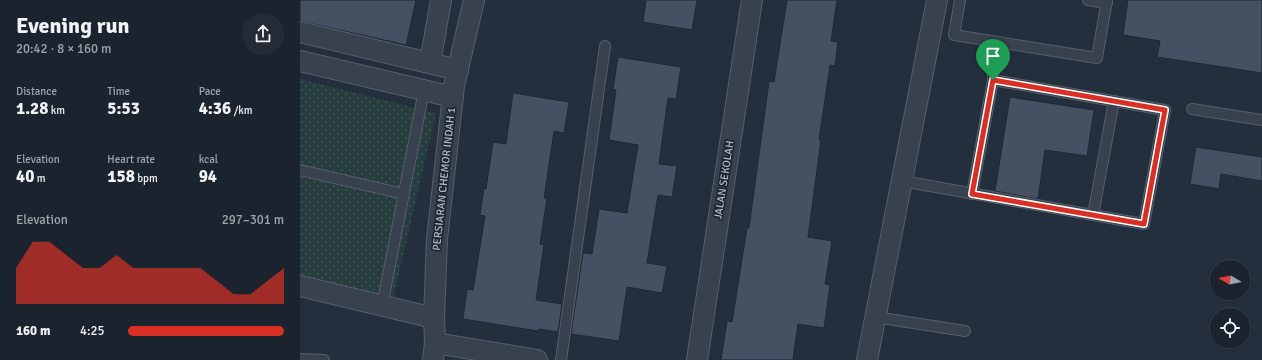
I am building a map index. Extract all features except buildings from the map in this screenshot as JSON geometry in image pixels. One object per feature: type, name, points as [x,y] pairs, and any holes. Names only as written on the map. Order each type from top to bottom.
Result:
[{"type":"street","points":[[430,63],[441,0]]},
{"type":"street","name":"PERSIARAN CHEMOR INDAH 1","points":[[434,352],[437,239],[453,97],[474,0]]},
{"type":"street","name":"JALAN SEKOLAH","points":[[697,360],[752,0]]},
{"type":"street","points":[[867,360],[936,0]]},
{"type":"street","points":[[300,32],[458,70]]},
{"type":"street","points":[[300,61],[453,97]]},
{"type":"street","points":[[300,286],[434,318]]},
{"type":"street","points":[[434,352],[537,360]]},
{"type":"lane","points":[[960,0],[954,35],[1096,58],[1107,2],[1088,0]]},
{"type":"lane","points":[[972,194],[993,80],[994,42]]},
{"type":"lane","points":[[561,360],[605,46]]},
{"type":"lane","points":[[902,181],[1144,224],[1165,110],[993,80]]},
{"type":"lane","points":[[382,306],[424,90]]},
{"type":"lane","points":[[1092,215],[1114,101]]},
{"type":"lane","points":[[1192,109],[1262,120]]},
{"type":"lane","points":[[300,170],[404,194]]},
{"type":"lane","points":[[875,317],[965,331]]},
{"type":"lane","points":[[300,359],[324,360]]},
{"type":"green space","points":[[300,79],[436,113],[389,317],[300,297]]},
{"type":"route","points":[[993,80],[1165,110],[1144,224],[972,194],[993,80]]}]
